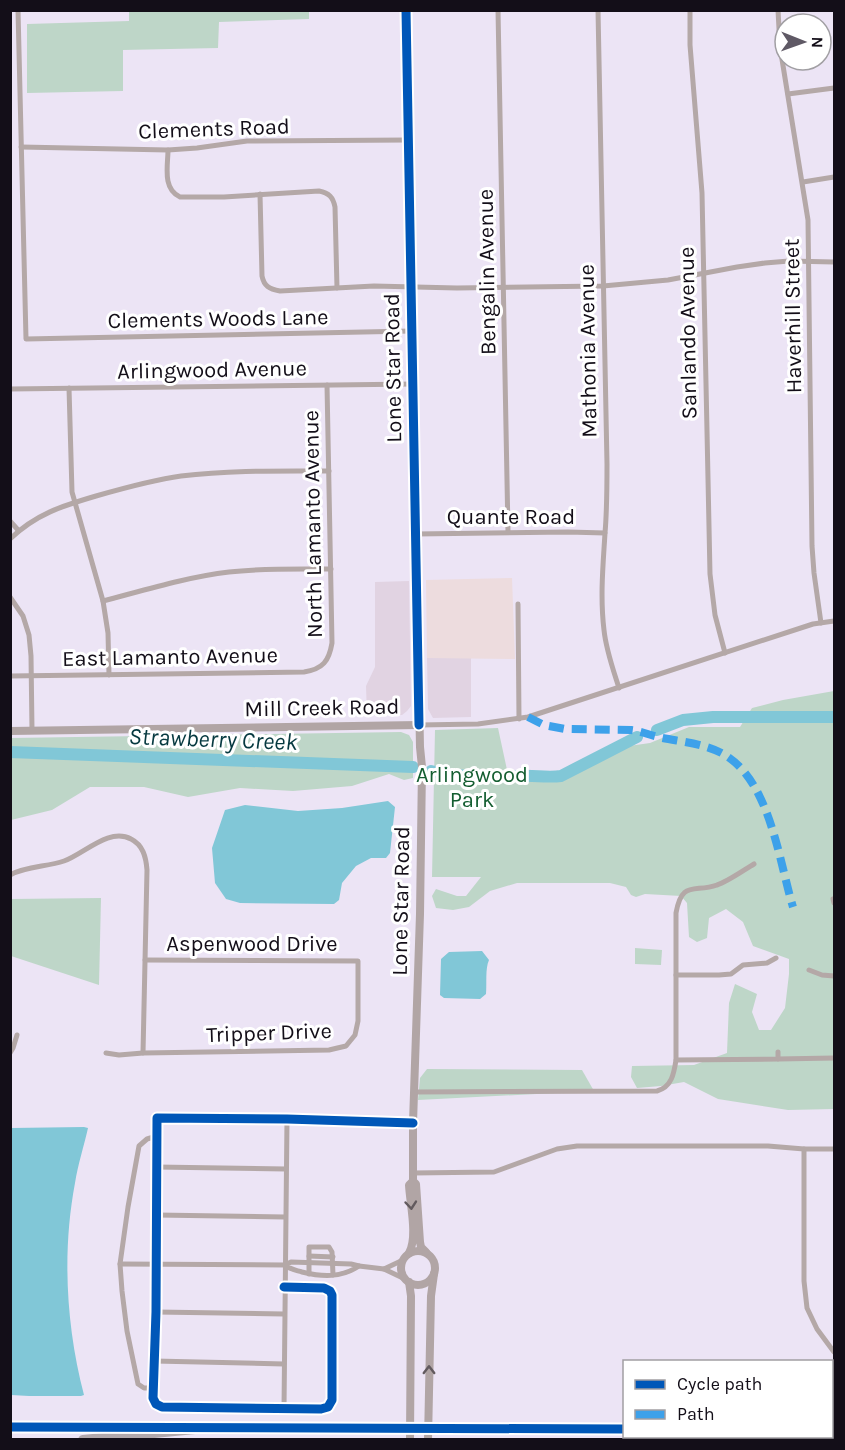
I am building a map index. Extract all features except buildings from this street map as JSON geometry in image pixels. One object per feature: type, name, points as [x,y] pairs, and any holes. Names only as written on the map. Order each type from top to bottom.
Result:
[{"type":"highway","points":[[83,1440],[205,1428]]},
{"type":"highway","points":[[782,1438],[807,1440]]},
{"type":"street","points":[[18,10],[21,147]]},
{"type":"street","name":"Lone Star Road","points":[[406,10],[419,725],[422,766],[413,1177],[416,1184],[420,1242],[426,1252]]},
{"type":"street","name":"Bengalin Avenue","points":[[498,10],[508,532]]},
{"type":"street","name":"Mathonia Avenue","points":[[598,10],[607,464],[602,588],[603,622],[609,658],[619,688]]},
{"type":"street","name":"Sanlando Avenue","points":[[690,10],[690,45],[702,183],[710,574],[715,615],[725,653]]},
{"type":"street","name":"Haverhill Street","points":[[778,10],[780,47],[808,220],[812,546],[821,623]]},
{"type":"street","points":[[788,94],[834,88]]},
{"type":"street","name":"Clements Road","points":[[21,147],[168,150],[247,141],[408,140]]},
{"type":"street","name":"Clements Woods Lane","points":[[21,147],[26,339],[412,332]]},
{"type":"street","points":[[168,150],[170,189],[174,194],[187,198],[319,191],[330,195],[336,207],[337,288]]},
{"type":"street","points":[[803,182],[834,177]]},
{"type":"street","points":[[260,194],[262,276],[266,286],[280,291],[411,286],[603,286],[668,280],[765,263],[834,262]]},
{"type":"street","name":"Arlingwood Avenue","points":[[10,389],[413,384]]},
{"type":"street","name":"North Lamanto Avenue","points":[[326,661],[332,643],[327,385]]},
{"type":"street","points":[[69,388],[72,492],[103,601],[108,633],[108,675]]},
{"type":"street","points":[[10,539],[41,516],[55,509],[133,486],[208,473],[329,471]]},
{"type":"street","points":[[10,521],[19,531]]},
{"type":"street","name":"Quante Road","points":[[416,534],[568,532],[605,534]]},
{"type":"street","points":[[103,601],[229,572],[331,569]]},
{"type":"street","points":[[10,597],[23,616],[29,635],[32,730]]},
{"type":"street","points":[[518,604],[519,719]]},
{"type":"street","name":"Mill Creek Road","points":[[10,730],[478,724],[519,719],[821,623],[834,621]]},
{"type":"street","name":"East Lamanto Avenue","points":[[10,676],[304,672],[313,671],[326,661]]},
{"type":"street","points":[[10,875],[22,870],[68,860],[108,837],[126,836],[141,847],[146,857],[147,870],[143,1053]]},
{"type":"street","points":[[414,1092],[657,1091],[663,1089],[670,1082],[676,1060],[676,913],[678,903],[682,894],[695,888],[717,885],[754,864]]},
{"type":"street","points":[[676,975],[731,974],[743,966],[767,963],[776,958]]},
{"type":"street","name":"Aspenwood Drive","points":[[145,960],[358,961]]},
{"type":"street","name":"Tripper Drive","points":[[106,1053],[329,1050],[346,1046],[355,1035],[358,1021],[358,961]]},
{"type":"street","points":[[808,970],[834,976]]},
{"type":"street","points":[[10,1053],[14,1048],[17,1035]]},
{"type":"street","points":[[676,1060],[778,1055],[834,1058]]},
{"type":"street","points":[[284,1287],[324,1288],[332,1295],[332,1400],[328,1407],[284,1409],[162,1407],[156,1404],[153,1398],[153,1388],[156,1312],[157,1118],[413,1123]]},
{"type":"street","points":[[284,1409],[287,1119]]},
{"type":"street","points":[[153,1388],[144,1388],[138,1384],[135,1374],[127,1331],[120,1264],[139,1146],[147,1139],[157,1136]]},
{"type":"street","points":[[413,1177],[494,1172],[557,1149],[577,1146],[768,1146],[834,1149]]},
{"type":"street","points":[[804,1149],[804,1281],[807,1308],[817,1329],[834,1352]]},
{"type":"street","points":[[156,1167],[286,1169]]},
{"type":"street","name":"Lone Star Road","points":[[409,1253],[413,1239],[409,1185],[413,1177]]},
{"type":"street","points":[[156,1215],[285,1217]]},
{"type":"street","points":[[309,1274],[309,1247],[319,1247],[329,1248],[333,1252],[333,1275]]},
{"type":"street","points":[[384,1269],[417,1250],[426,1252],[435,1263],[431,1296],[428,1440]]},
{"type":"street","points":[[120,1264],[285,1265],[309,1259],[333,1260],[384,1269],[418,1285],[428,1282],[434,1274]]},
{"type":"street","points":[[403,1260],[402,1273],[408,1281],[411,1296],[410,1440]]},
{"type":"street","points":[[285,1265],[291,1270],[321,1276],[352,1271],[359,1266]]},
{"type":"street","points":[[156,1312],[284,1314]]},
{"type":"street","points":[[154,1361],[284,1364]]},
{"type":"street","points":[[10,1427],[623,1429]]},
{"type":"shaded area","points":[[512,578],[515,659],[427,658],[426,580]]},
{"type":"shaded area","points":[[409,581],[411,706],[402,715],[367,715],[366,686],[375,667],[375,582]]},
{"type":"shaded area","points":[[427,658],[471,658],[471,717],[433,718],[428,709]]},
{"type":"green space","points":[[309,10],[309,19],[219,22],[218,48],[123,50],[123,91],[27,93],[27,24],[129,21],[129,11]]},
{"type":"green space","name":"Arlingwood Park","points":[[834,691],[834,1109],[788,1110],[718,1099],[684,1082],[637,1088],[631,1077],[632,1066],[694,1065],[727,1053],[729,1003],[735,984],[757,994],[752,1012],[759,1030],[771,1030],[785,1008],[789,959],[753,946],[743,922],[726,909],[709,918],[707,938],[697,942],[689,937],[687,903],[681,896],[645,894],[636,897],[631,895],[626,887],[610,883],[517,883],[490,891],[469,907],[453,910],[436,908],[432,896],[436,889],[457,896],[466,896],[481,877],[432,877],[435,730],[498,728],[509,779],[549,780],[566,778],[629,746],[650,743],[689,727],[740,727],[752,708]]},
{"type":"green space","points":[[401,732],[409,735],[413,742],[413,778],[404,780],[389,774],[352,786],[293,791],[240,788],[188,797],[144,787],[90,787],[52,810],[11,820],[11,738]]},
{"type":"green space","points":[[101,898],[99,985],[11,956],[11,899]]},
{"type":"green space","points":[[635,948],[662,950],[661,965],[635,964]]},
{"type":"green space","points":[[427,1069],[582,1070],[594,1091],[418,1100],[420,1078]]},
{"type":"water","points":[[388,801],[395,807],[390,853],[386,858],[371,858],[356,866],[342,883],[339,900],[334,904],[240,903],[226,899],[215,883],[212,848],[225,810],[245,805],[298,811],[342,808]]},
{"type":"water","points":[[482,951],[489,960],[486,994],[480,999],[444,998],[440,995],[441,959],[449,952]]},
{"type":"water","points":[[11,1128],[88,1128],[76,1176],[67,1262],[73,1342],[84,1395],[11,1395]]},
{"type":"waterway","name":"Strawberry Creek","points":[[657,730],[683,720],[713,717],[834,717]]},
{"type":"waterway","name":"Strawberry Creek","points":[[431,771],[475,776],[561,776],[637,737]]},
{"type":"waterway","name":"Strawberry Creek","points":[[10,752],[413,767]]},
{"type":"marked path","points":[[528,717],[544,725],[565,729],[635,731],[701,745],[725,755],[740,767],[753,784],[763,803],[771,824],[793,907]]},
{"type":"cycle path","points":[[406,10],[419,725]]},
{"type":"cycle path","points":[[284,1287],[324,1288],[332,1295],[332,1400],[328,1407],[321,1409],[162,1407],[156,1404],[153,1398],[157,1118],[413,1123]]},
{"type":"cycle path","points":[[10,1427],[623,1429]]}]
